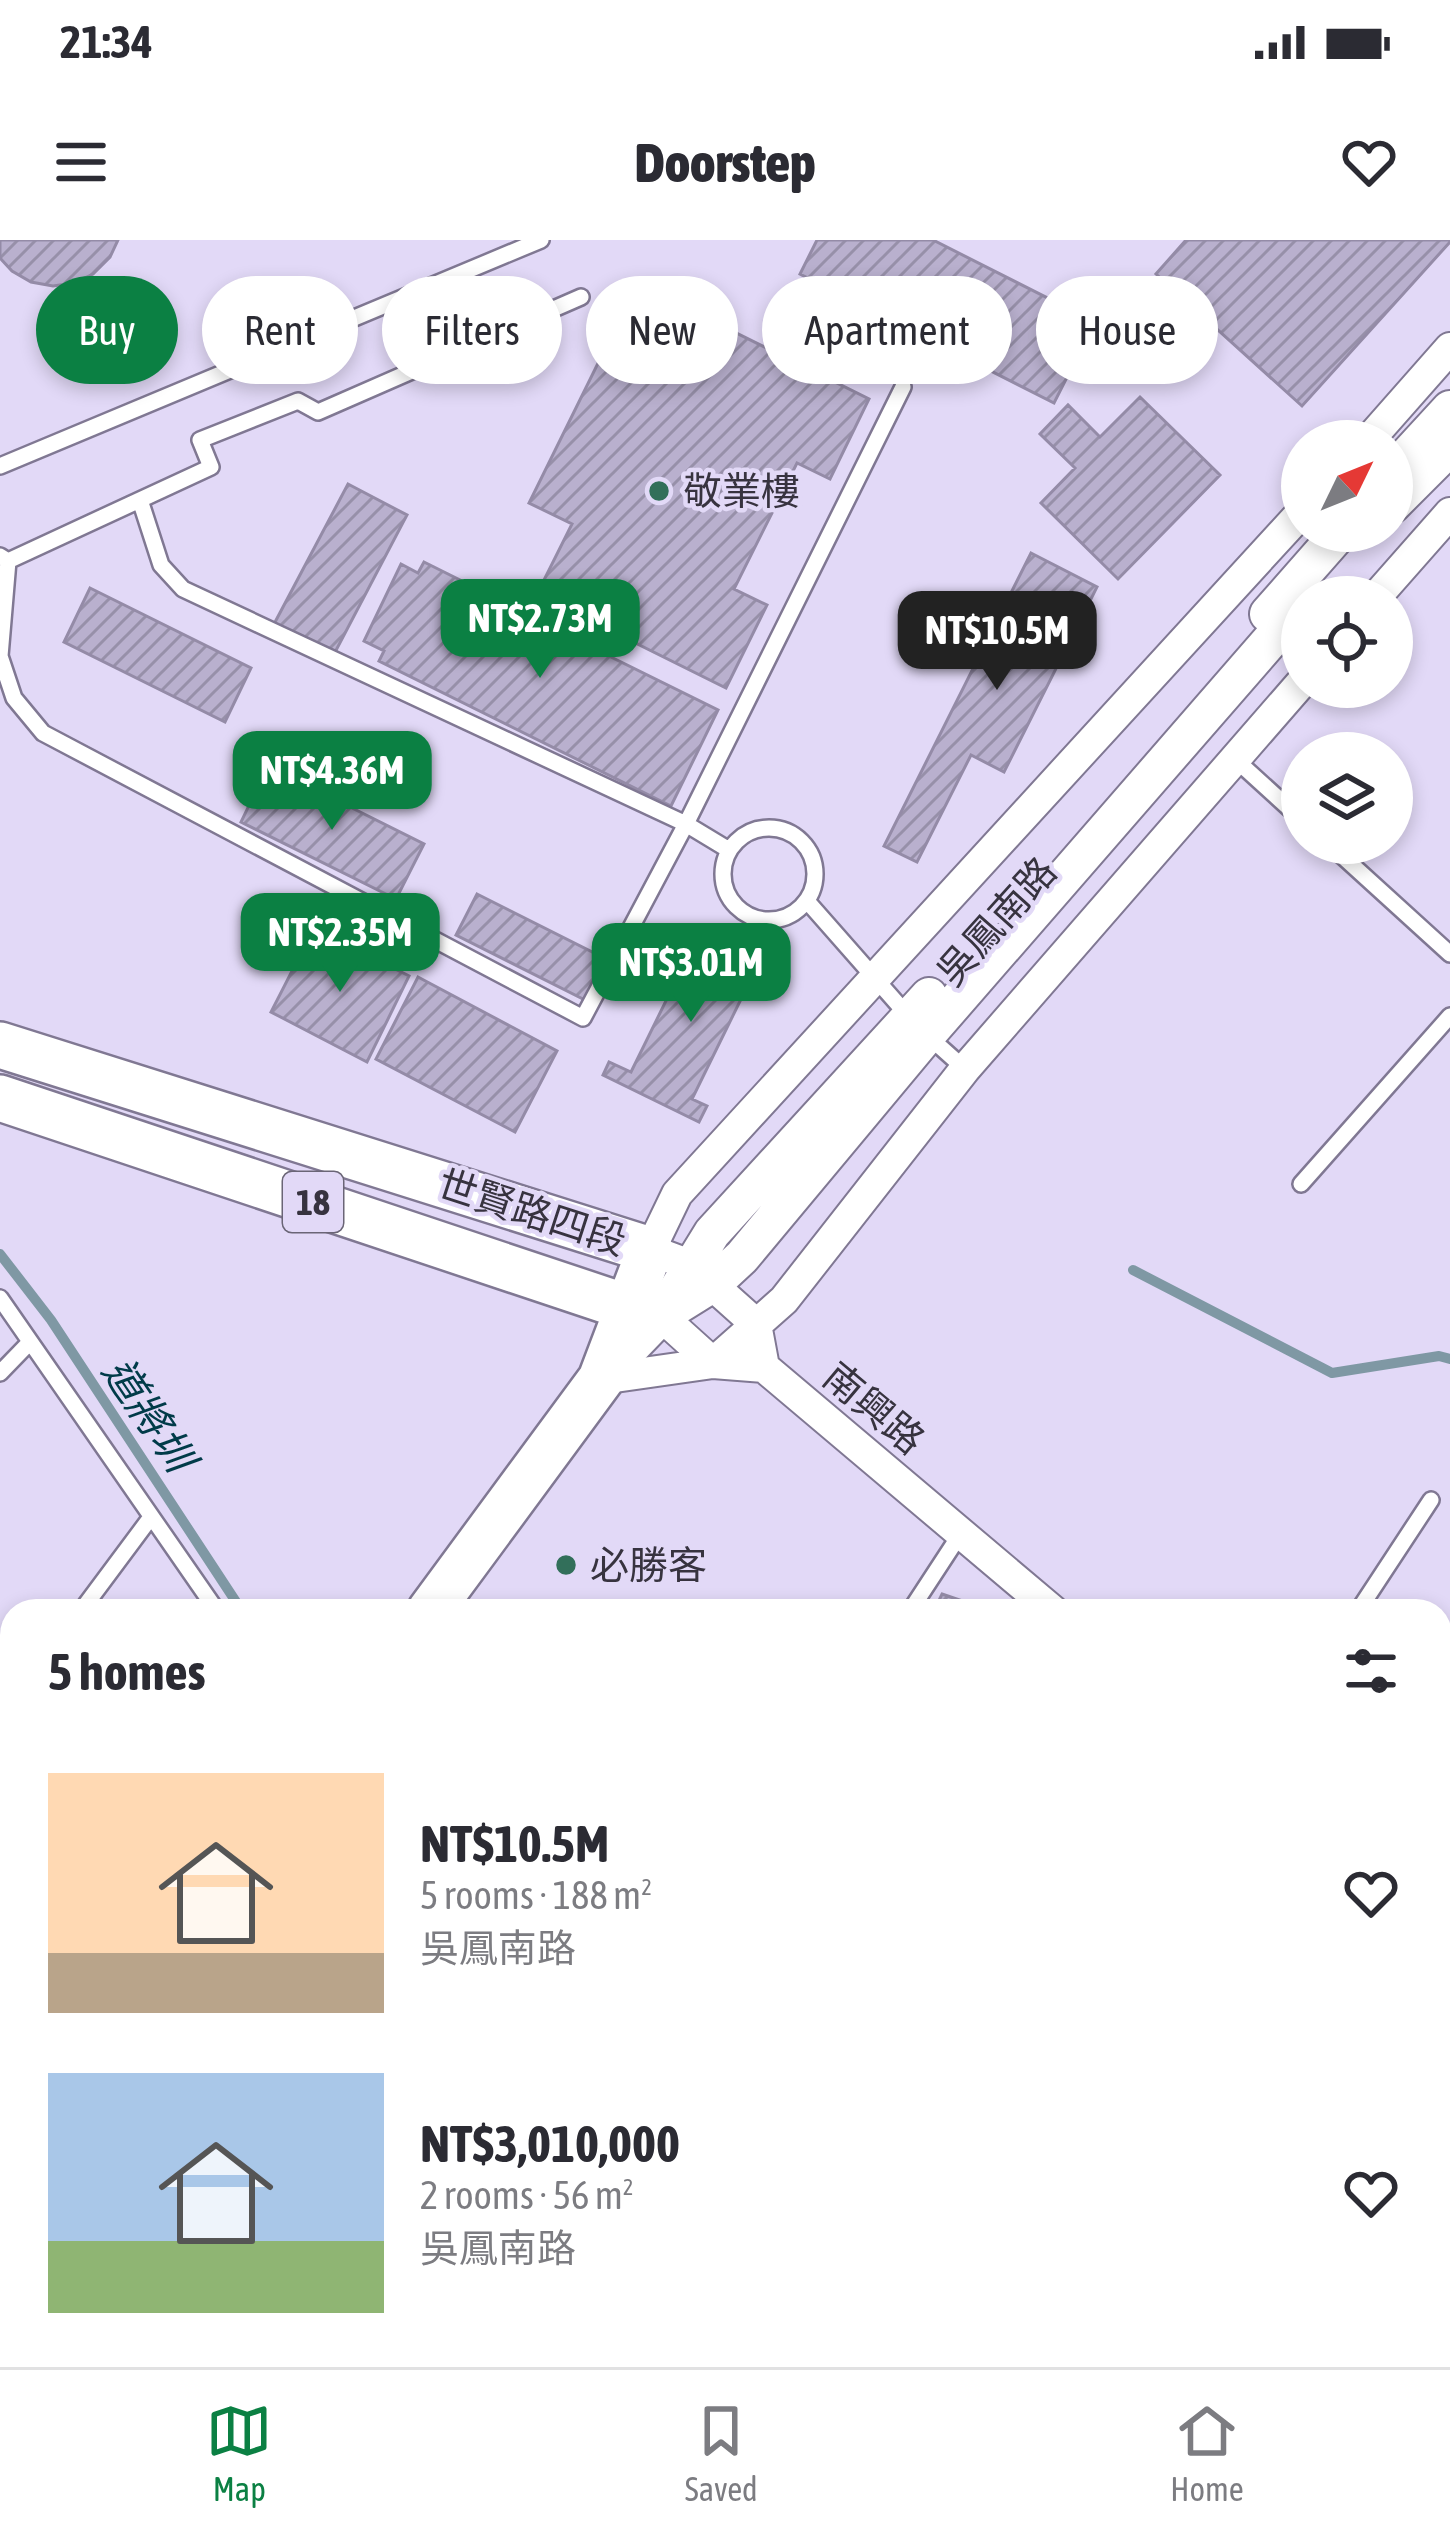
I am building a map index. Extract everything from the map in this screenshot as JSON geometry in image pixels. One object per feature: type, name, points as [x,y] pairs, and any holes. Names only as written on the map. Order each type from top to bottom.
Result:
[{"type":"main road","name":"世賢路四段","points":[[0,1045],[684,1266],[644,1311],[0,1098]]},
{"type":"main road","points":[[439,1599],[601,1379],[644,1311]]},
{"type":"street","points":[[1386,420],[1450,348]]},
{"type":"street","points":[[1413,463],[1450,409]]},
{"type":"street","points":[[1413,475],[1450,447]]},
{"type":"street","points":[[1396,576],[1446,524],[1413,501]]},
{"type":"street","name":"吳鳳南路","points":[[684,1266],[676,1194],[1281,535]]},
{"type":"street","name":"吳鳳南路","points":[[919,1026],[1323,552]]},
{"type":"street","name":"吳鳳南路","points":[[1326,576],[1347,552]]},
{"type":"street","name":"吳鳳南路","points":[[644,1311],[712,1233],[919,1026],[1281,626]]},
{"type":"street","name":"吳鳳南路","points":[[713,1363],[784,1300],[965,1069],[1281,706]]},
{"type":"street","points":[[684,1266],[756,1324],[764,1367]]},
{"type":"street","points":[[644,1311],[713,1363]]},
{"type":"street","points":[[601,1379],[713,1363]]},
{"type":"street","name":"南興路","points":[[713,1363],[764,1367],[1039,1599]]},
{"type":"lane","points":[[0,466],[542,240]]},
{"type":"lane","points":[[581,297],[318,412],[298,401],[200,440],[212,467],[4,559],[1,656],[14,698],[44,733],[583,1018],[686,824],[903,387]]},
{"type":"lane","points":[[140,500],[161,565],[183,589],[686,824],[729,850]]},
{"type":"lane","points":[[1235,759],[1281,801]]},
{"type":"lane","points":[[766,828],[794,835],[813,858],[815,874],[807,901],[781,919],[750,916],[728,895],[723,865],[729,850],[752,831],[766,828]]},
{"type":"lane","points":[[1351,864],[1450,954]]},
{"type":"lane","points":[[807,901],[919,1026],[965,1069]]},
{"type":"lane","points":[[1301,1184],[1450,1016]]},
{"type":"lane","points":[[0,1298],[209,1599]]},
{"type":"lane","points":[[0,1373],[30,1342]]},
{"type":"lane","points":[[1366,1599],[1431,1500]]},
{"type":"lane","points":[[90,1599],[152,1516]]},
{"type":"lane","points":[[918,1599],[962,1533]]},
{"type":"building","points":[[0,240],[118,240],[110,257],[89,276],[36,276],[36,283],[31,282],[0,258]]},
{"type":"building","points":[[817,240],[933,240],[1004,276],[804,276],[800,274]]},
{"type":"building","points":[[1186,240],[1450,240],[1302,406],[1218,330],[1218,276],[1156,274]]},
{"type":"building","points":[[1012,280],[1036,292],[1036,384],[1064,384],[1054,403],[1012,382]]},
{"type":"building","name":"敬業樓","points":[[738,334],[762,346],[762,384],[839,384],[869,399],[830,479],[797,463],[734,589],[767,605],[726,688],[537,594],[572,524],[529,503],[588,384],[738,384]]},
{"type":"building","points":[[1140,397],[1220,475],[1118,579],[1041,503],[1075,468],[1040,434],[1068,405],[1100,437]]},
{"type":"building","points":[[348,484],[407,515],[332,658],[273,626]]},
{"type":"building","points":[[1031,553],[1097,587],[1004,772],[971,755],[917,862],[884,846]]},
{"type":"building","points":[[424,562],[494,597],[491,604],[532,624],[534,619],[718,710],[671,806],[379,661],[384,651],[364,641],[401,564],[418,573]]},
{"type":"building","points":[[90,588],[251,668],[225,722],[64,642]]},
{"type":"building","points":[[268,766],[424,844],[396,899],[241,822]]},
{"type":"building","points":[[477,894],[606,959],[585,1000],[456,935]]},
{"type":"building","points":[[314,928],[409,976],[367,1062],[271,1012]]},
{"type":"building","points":[[682,928],[772,973],[759,998],[745,991],[692,1099],[707,1106],[699,1122],[603,1075],[609,1062],[631,1072],[689,954],[673,947]]},
{"type":"building","points":[[418,977],[557,1051],[515,1132],[376,1059]]},
{"type":"waterway","name":"道將圳","points":[[0,1254],[51,1320],[234,1599]]},
{"type":"waterway","points":[[1133,1270],[1332,1373],[1439,1356],[1450,1359]]},
{"type":"place","name":"敬業樓","points":[[659,491]]},
{"type":"place","name":"必勝客","points":[[566,1565]]}]
